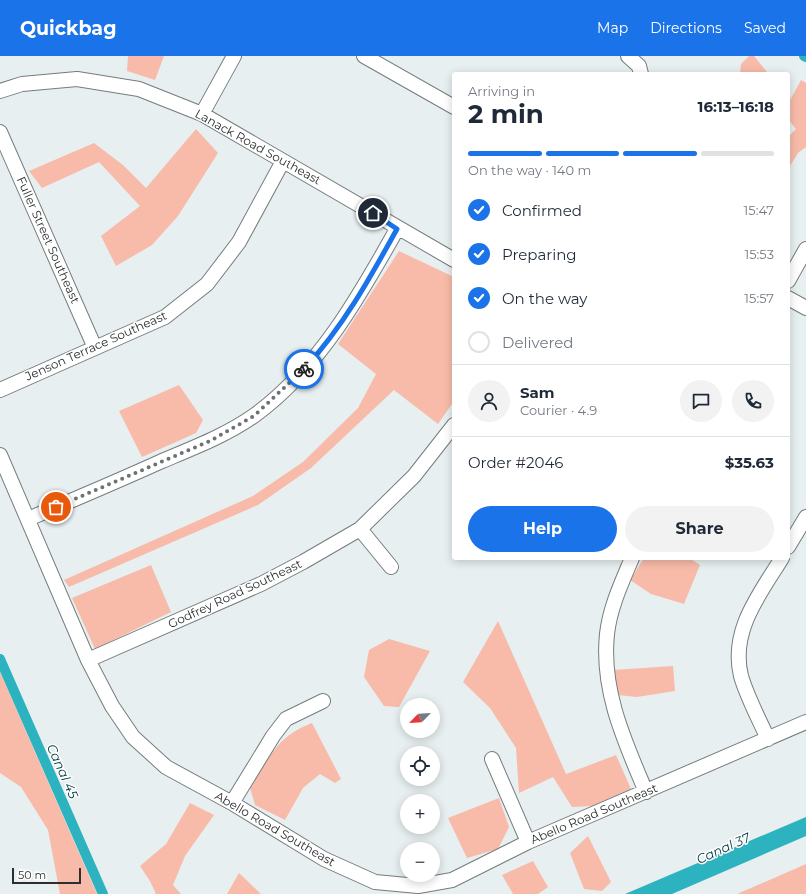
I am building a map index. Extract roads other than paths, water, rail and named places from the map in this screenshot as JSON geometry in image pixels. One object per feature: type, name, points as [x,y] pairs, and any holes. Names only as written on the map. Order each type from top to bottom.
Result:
[{"type":"street","points":[[202,114],[234,56]]},
{"type":"street","points":[[364,56],[452,107]]},
{"type":"street","points":[[628,56],[639,66],[640,72]]},
{"type":"street","name":"Lanack Road Southeast","points":[[0,90],[22,84],[77,79],[139,89],[202,114],[336,190],[397,229],[452,259]]},
{"type":"street","name":"Fuller Street Southeast","points":[[0,132],[95,348]]},
{"type":"street","name":"Jenson Terrace Southeast","points":[[0,390],[165,317],[207,284],[239,242],[283,161]]},
{"type":"street","points":[[28,519],[210,441],[254,416],[292,382],[320,352],[359,296],[397,229]]},
{"type":"street","points":[[790,277],[806,249]]},
{"type":"street","points":[[790,299],[806,308]]},
{"type":"street","name":"Godfrey Road Southeast","points":[[88,660],[261,584],[360,529],[414,476],[452,428]]},
{"type":"street","name":"Abello Road Southeast","points":[[0,455],[88,660],[112,706],[133,737],[166,767],[232,803],[324,859],[375,882],[418,886],[452,880],[528,842],[806,722]]},
{"type":"street","points":[[790,544],[804,526]]},
{"type":"street","points":[[360,529],[391,567]]},
{"type":"street","points":[[631,560],[617,595],[607,634],[608,682],[619,728],[646,792]]},
{"type":"street","points":[[768,739],[742,677],[738,653],[743,625],[781,560]]},
{"type":"street","points":[[232,803],[272,736],[286,719],[323,701]]},
{"type":"street","points":[[492,760],[528,842]]},
{"type":"water","points":[[806,817],[806,836],[672,894],[625,894]]},
{"type":"waterway","name":"Canal 45","points":[[0,659],[103,894]]},
{"type":"water label","name":"Canal 37","points":[[723,848]]}]
